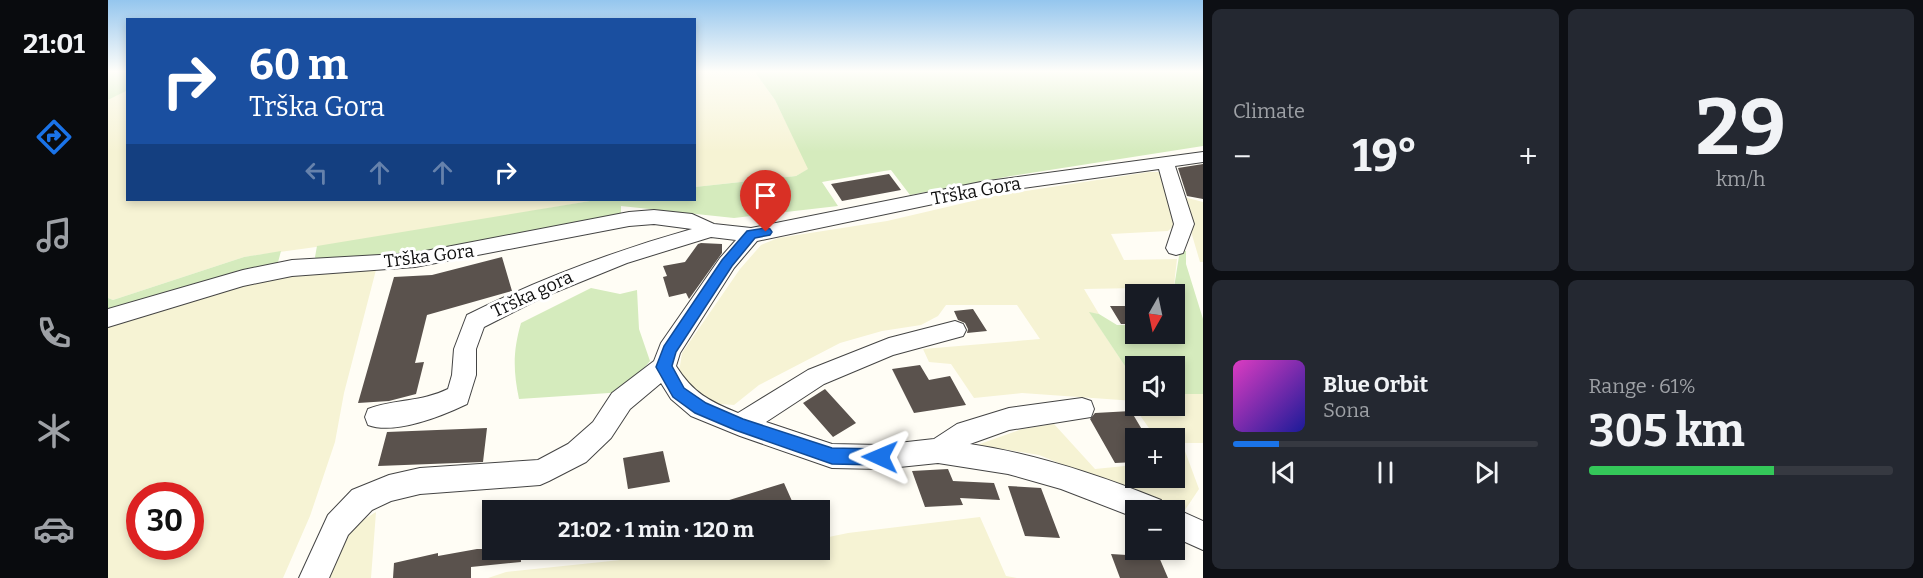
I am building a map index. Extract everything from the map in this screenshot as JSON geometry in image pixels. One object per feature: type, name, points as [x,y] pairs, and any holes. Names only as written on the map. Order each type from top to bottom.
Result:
[{"type":"street","name":"Trška Gora","points":[[108,318],[243,278],[292,268],[414,260],[471,252],[629,219],[654,217],[692,221],[711,230],[751,235],[981,188],[1166,164],[1203,157]]},
{"type":"street","points":[[1166,164],[1184,224],[1176,248]]},
{"type":"street","name":"Trška gora","points":[[377,417],[415,413],[439,406],[458,396],[465,375],[465,349],[475,321],[561,278],[654,246],[711,230]]},
{"type":"street","points":[[314,578],[338,525],[362,500],[389,488],[420,481],[540,472],[577,453],[602,430],[621,401],[664,367],[669,350],[727,263],[751,235]]},
{"type":"street","points":[[740,425],[816,377],[889,347],[954,330]]},
{"type":"street","points":[[664,367],[679,392],[700,408],[740,425],[832,456],[880,457],[938,451],[1008,462],[1061,476],[1125,500]]},
{"type":"street","points":[[938,451],[966,432],[1009,419],[1082,409]]},
{"type":"street","points":[[1185,527],[1203,536]]},
{"type":"shaded area","points":[[126,98],[126,201],[590,201],[367,240],[244,257],[113,300],[108,298],[108,100]]},
{"type":"shaded area","points":[[696,98],[774,98],[809,169],[796,176],[696,187]]},
{"type":"shaded area","points":[[1149,172],[1162,172],[1178,222],[1168,231],[1111,234],[1124,260],[1177,259],[1174,284],[1125,284],[1125,288],[1084,289],[1099,314],[1090,313],[1125,366],[1125,400],[1022,393],[974,398],[951,364],[929,362],[923,349],[1040,339],[1017,305],[946,305],[938,316],[921,325],[882,331],[840,343],[759,385],[734,405],[707,403],[688,387],[679,372],[682,353],[740,269],[761,245],[778,238],[887,221],[994,196]]},
{"type":"shaded area","points":[[1184,197],[1203,202],[1203,262],[1200,262],[1192,235]]},
{"type":"shaded area","points":[[377,266],[344,393],[335,442],[310,516],[283,578],[108,578],[108,325],[267,278]]},
{"type":"shaded area","points":[[1185,394],[1203,394],[1203,443],[1185,443],[1185,428],[1149,428],[1140,416],[1185,416]]},
{"type":"shaded area","points":[[1054,424],[1095,469],[1125,466],[1125,488],[1185,488],[1185,451],[1199,489],[1185,510],[1185,500],[1151,500],[1039,455],[977,445],[1022,429]]},
{"type":"shaded area","points":[[376,512],[371,578],[323,578],[350,528]]},
{"type":"shaded area","points":[[980,517],[1006,576],[1017,578],[488,578],[506,572],[621,560],[830,560],[830,537]]},
{"type":"green space","points":[[774,98],[1203,98],[1203,146],[1011,176],[910,195],[891,170],[822,182],[838,206],[734,218],[621,206],[621,217],[437,254],[317,261],[315,257],[317,246],[590,201],[696,201],[696,187],[796,176],[808,169]]},
{"type":"green space","points":[[1180,250],[1186,251],[1186,264],[1203,319],[1203,394],[1185,394],[1185,356],[1125,356],[1125,366],[1089,312],[1099,314],[1117,325],[1125,325],[1125,344],[1185,344],[1185,284],[1175,284]]},
{"type":"green space","points":[[281,251],[277,266],[108,316],[108,298],[113,300],[244,257]]},
{"type":"green space","points":[[591,288],[620,294],[637,290],[639,329],[650,361],[624,392],[519,399],[515,361],[516,343],[521,323]]},
{"type":"building","points":[[1203,164],[1203,199],[1187,196],[1178,168]]},
{"type":"building","points":[[889,174],[901,190],[842,201],[831,184]]},
{"type":"building","points":[[701,243],[722,244],[722,253],[689,299],[686,293],[669,297],[663,277],[667,276],[663,266],[685,262]]},
{"type":"building","points":[[502,257],[512,291],[427,315],[415,363],[424,362],[416,394],[389,401],[358,403],[394,277],[432,275]]},
{"type":"building","points":[[1110,306],[1125,306],[1125,324],[1121,324]]},
{"type":"building","points":[[973,309],[987,331],[967,333],[965,323],[958,320],[954,311]]},
{"type":"building","points":[[920,365],[929,380],[950,376],[966,405],[914,413],[892,369]]},
{"type":"building","points":[[825,389],[856,423],[833,437],[803,403]]},
{"type":"building","points":[[1125,411],[1125,416],[1134,416],[1141,428],[1125,428],[1125,463],[1115,463],[1090,419],[1095,413]]},
{"type":"building","points":[[487,428],[483,462],[378,466],[387,432]]},
{"type":"building","points":[[663,451],[670,482],[628,489],[623,458]]},
{"type":"building","points":[[948,469],[953,481],[994,483],[1000,500],[960,498],[963,505],[925,507],[912,471]]},
{"type":"building","points":[[784,483],[792,500],[729,500]]},
{"type":"building","points":[[1008,486],[1041,488],[1060,538],[1025,536]]},
{"type":"building","points":[[482,549],[482,560],[521,560],[521,562],[471,567],[471,578],[393,578],[394,563],[438,553],[438,556]]},
{"type":"building","points":[[1111,554],[1125,555],[1125,560],[1160,560],[1168,578],[1120,578]]},
{"type":"route","points":[[766,232],[751,235],[727,263],[669,350],[664,367],[679,392],[700,408],[740,425],[832,456],[880,457]]}]
